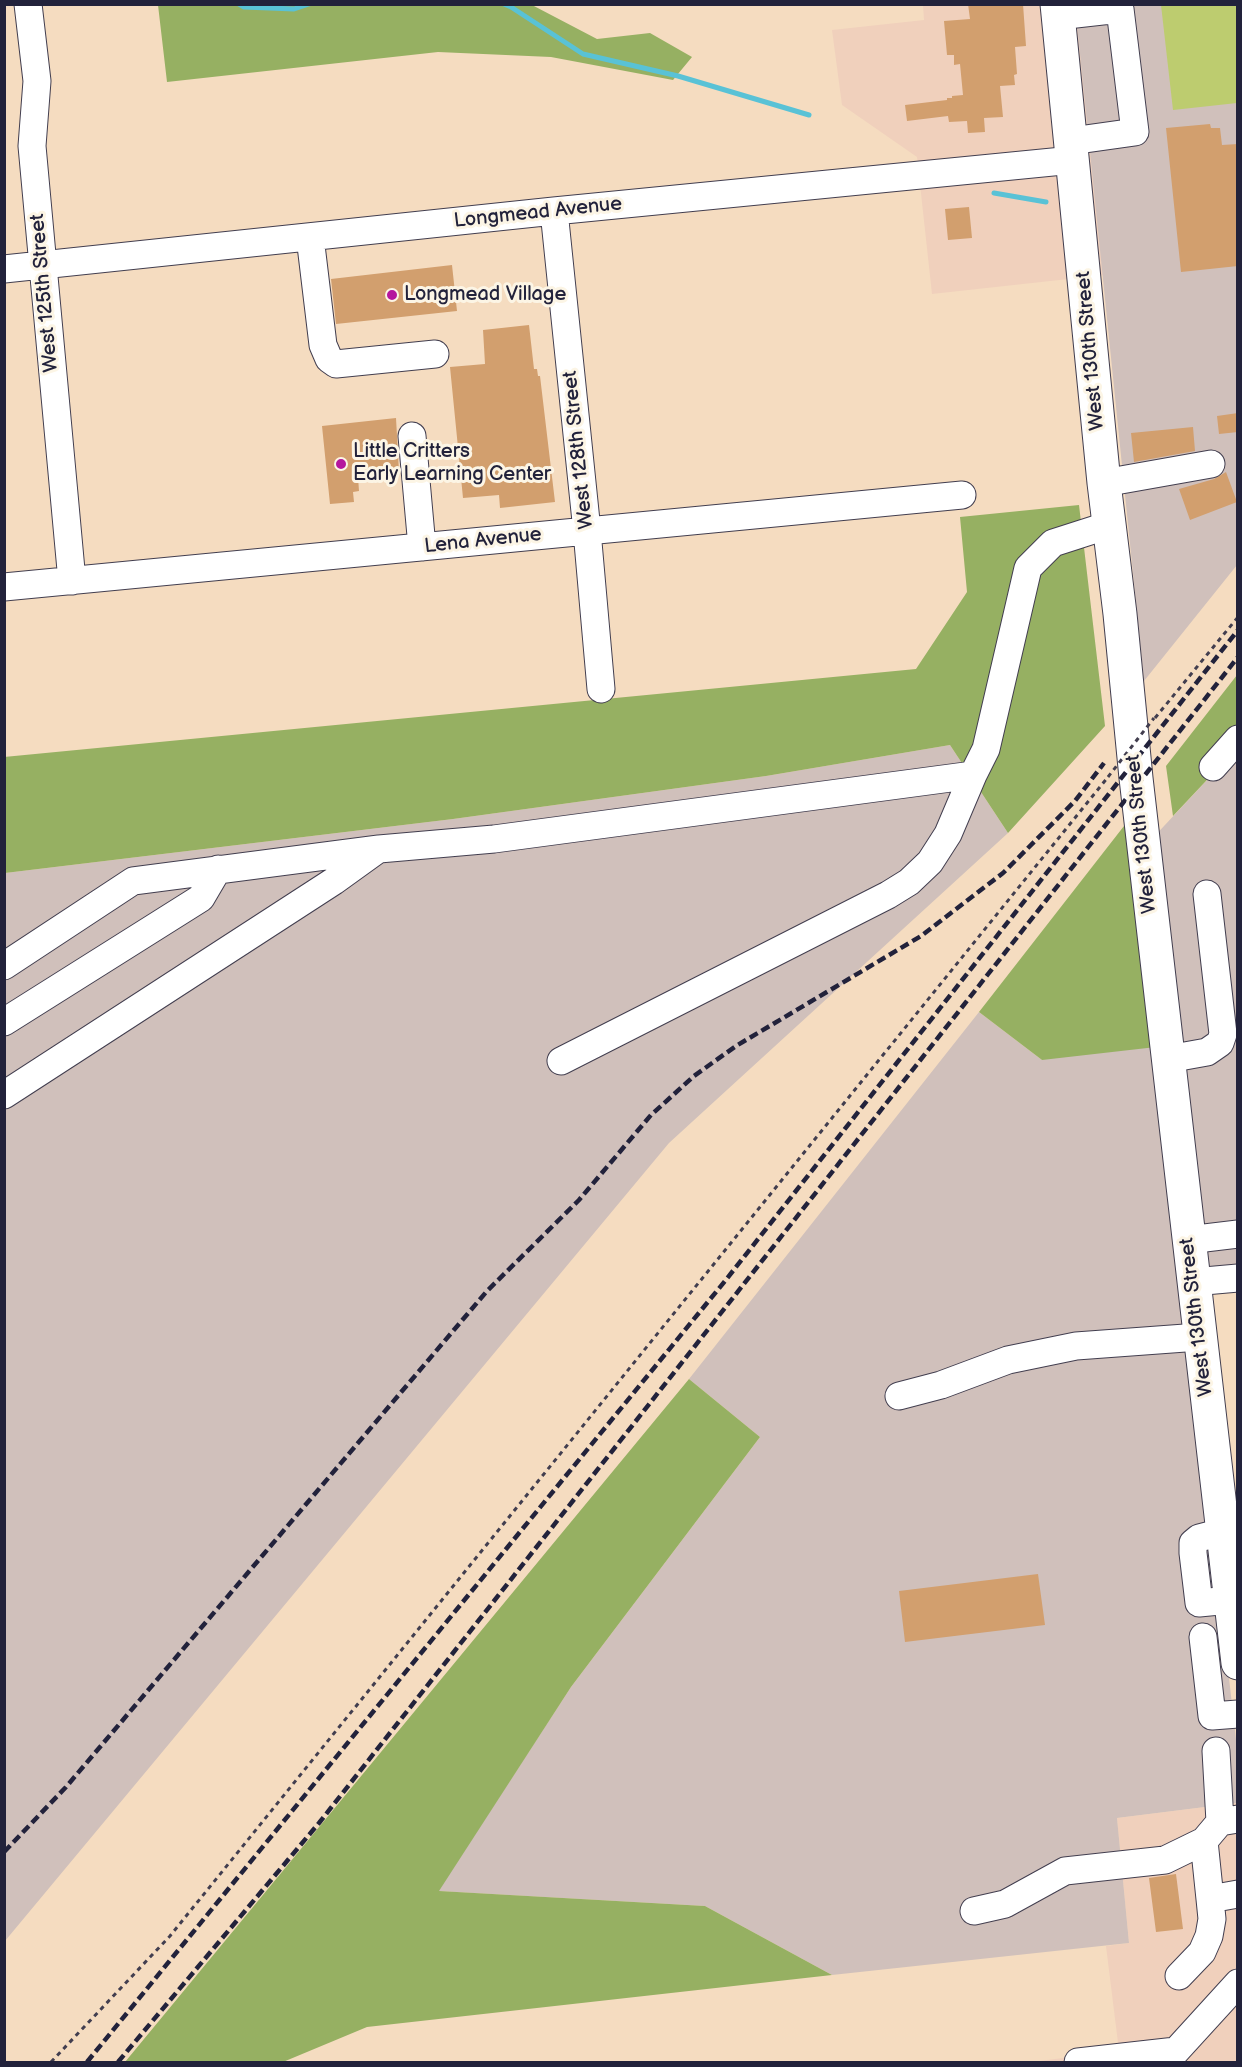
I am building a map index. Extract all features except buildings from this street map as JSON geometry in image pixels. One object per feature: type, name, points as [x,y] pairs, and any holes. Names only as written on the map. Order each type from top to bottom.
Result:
[{"type":"main road","name":"West 130th Street","points":[[1058,10],[1104,483],[1222,1532],[1215,1602],[1225,1645]]},
{"type":"street","name":"West 125th Street","points":[[28,4],[37,81],[32,146],[72,581]]},
{"type":"street","name":"Longmead Avenue","points":[[4,269],[554,211],[1072,151],[1135,132],[1120,9],[1058,10]]},
{"type":"street","name":"West 128th Street","points":[[554,211],[601,688]]},
{"type":"street","points":[[310,237],[324,345],[329,359],[336,363],[435,354]]},
{"type":"street","points":[[412,436],[422,547]]},
{"type":"street","points":[[1104,483],[1211,464]]},
{"type":"street","name":"Lena Avenue","points":[[4,587],[962,495]]},
{"type":"street","points":[[561,1061],[888,895],[909,882],[930,862],[948,834],[986,748],[1028,568],[1053,543],[1109,525]]},
{"type":"street","points":[[1213,767],[1238,739]]},
{"type":"street","points":[[4,966],[133,881],[379,849],[494,839],[973,775]]},
{"type":"street","points":[[4,1095],[334,881],[379,849]]},
{"type":"street","points":[[4,1022],[201,898],[218,869]]},
{"type":"street","points":[[1168,1059],[1207,1053],[1220,1043],[1223,1034],[1207,894]]},
{"type":"street","points":[[1188,1240],[1238,1234]]},
{"type":"street","points":[[1193,1282],[1238,1278]]},
{"type":"street","points":[[899,1396],[941,1385],[1008,1360],[1065,1349],[1123,1342],[1199,1337]]},
{"type":"street","points":[[1179,1976],[1202,1952],[1209,1936],[1212,1920],[1210,1899],[1227,1750],[1225,1645]]},
{"type":"street","points":[[974,1911],[1005,1904],[1065,1871],[1165,1860],[1220,1827]]},
{"type":"street","points":[[1210,1899],[1238,1894]]},
{"type":"street","points":[[1078,2062],[1171,2057],[1238,1983]]},
{"type":"path","points":[[51,2062],[170,1936],[1238,617]]},
{"type":"shaded area","points":[[923,5],[1076,5],[1105,275],[932,294],[917,157],[842,105],[832,30],[924,20]]},
{"type":"shaded area","points":[[1075,5],[1237,5],[1237,565],[1144,681]]},
{"type":"shaded area","points":[[950,745],[1008,833],[669,1143],[5,1941],[5,873],[453,819],[766,776]]},
{"type":"shaded area","points":[[1237,748],[1237,1270],[1183,1276],[1237,1748],[1237,1803],[1117,1818],[1129,1943],[832,1975],[705,1906],[438,1891],[571,1687],[760,1437],[689,1379],[979,1012],[1042,1060],[1135,857]]},
{"type":"shaded area","points":[[1237,1803],[1237,2062],[1031,2062],[1119,2051],[1106,1946],[1129,1943],[1117,1818]]},
{"type":"green space","points":[[158,5],[532,5],[597,39],[650,33],[692,57],[673,80],[551,57],[438,52],[167,82]]},
{"type":"green space","points":[[1161,5],[1237,5],[1237,103],[1173,110]]},
{"type":"green space","points":[[1079,505],[1105,726],[1008,833],[950,745],[766,776],[453,819],[5,873],[4,757],[916,669],[967,592],[960,517]]},
{"type":"green space","points":[[1237,675],[1237,748],[1173,816],[1166,766]]},
{"type":"green space","points":[[1131,817],[1156,1047],[1042,1060],[979,1012]]},
{"type":"green space","points":[[689,1379],[760,1437],[571,1687],[439,1891],[705,1906],[832,1975],[367,2027],[283,2062],[125,2062]]},
{"type":"waterway","points":[[239,4],[244,7],[294,9],[309,4]]},
{"type":"waterway","points":[[504,4],[583,54],[678,76],[809,115]]},
{"type":"waterway","points":[[994,193],[1046,202]]},
{"type":"railway","points":[[87,2062],[725,1281],[1238,630]]},
{"type":"railway","points":[[118,2062],[319,1823],[1238,657]]},
{"type":"railway","points":[[4,1852],[66,1787],[487,1291],[579,1200],[651,1115],[694,1076],[736,1046],[921,936],[1003,873],[1075,801],[1104,763]]},
{"type":"place","name":"Longmead Village","points":[[392,295]]},
{"type":"place","name":"Little Critters Early Learning Center","points":[[341,464]]}]
